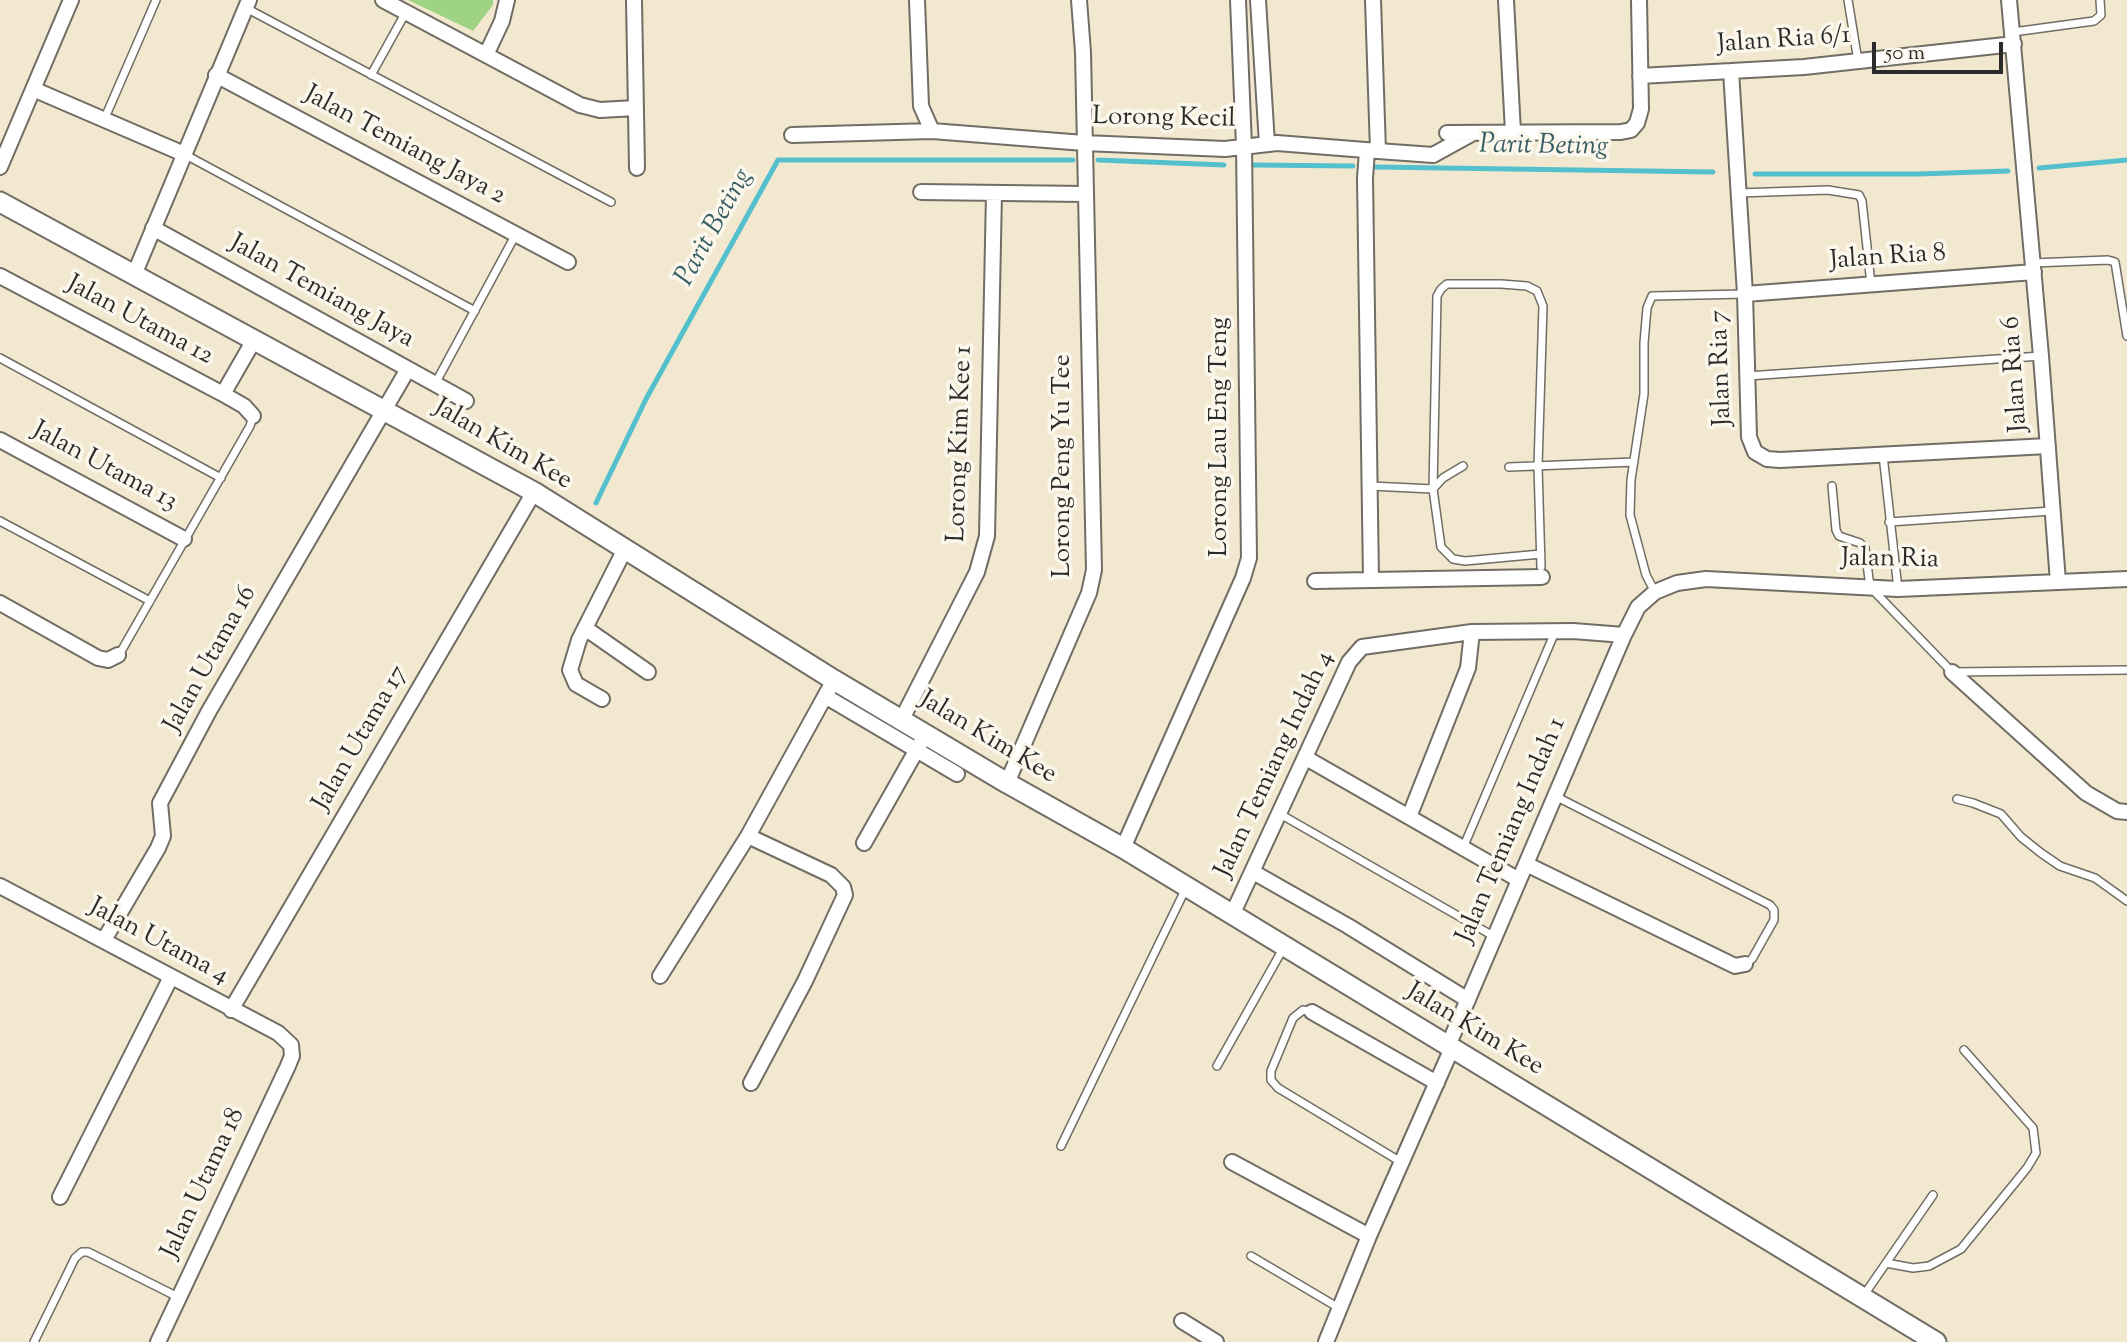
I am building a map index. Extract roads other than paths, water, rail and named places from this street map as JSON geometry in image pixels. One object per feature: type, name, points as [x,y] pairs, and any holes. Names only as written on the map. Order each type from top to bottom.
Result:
[{"type":"street","points":[[0,167],[71,0]]},
{"type":"street","points":[[383,0],[580,106],[600,110],[636,108]]},
{"type":"street","points":[[486,54],[502,21],[507,0]]},
{"type":"street","points":[[634,0],[637,167]]},
{"type":"street","points":[[917,0],[921,106],[932,131]]},
{"type":"street","name":"Lorong Peng Yu Tee","points":[[1007,783],[1089,593],[1094,570],[1083,52],[1079,0]]},
{"type":"street","name":"Lorong Lau Eng Teng","points":[[1124,848],[1243,578],[1249,558],[1244,160],[1238,0]]},
{"type":"street","points":[[1258,0],[1267,144]]},
{"type":"street","points":[[1371,580],[1369,161],[1373,0]]},
{"type":"street","points":[[1506,0],[1513,132]]},
{"type":"street","points":[[1447,133],[1631,130],[1637,123],[1641,109],[1639,0]]},
{"type":"street","name":"Jalan Ria 6","points":[[2009,0],[2025,163],[2058,582]]},
{"type":"street","points":[[134,275],[247,4]]},
{"type":"street","name":"Jalan Ria 6/1","points":[[1640,76],[1858,61],[2013,38]]},
{"type":"street","name":"Jalan Ria 7","points":[[1731,71],[1745,294],[1749,437],[1755,452],[1766,459],[2048,446]]},
{"type":"street","name":"Jalan Temiang Jaya 2","points":[[216,75],[568,262]]},
{"type":"street","points":[[33,89],[184,154]]},
{"type":"street","name":"Lorong Kecil","points":[[792,135],[932,131],[1084,150],[1225,149],[1244,160],[1267,144],[1369,161],[1433,155],[1474,132]]},
{"type":"street","points":[[921,192],[1085,194]]},
{"type":"street","name":"Lorong Kim Kee 1","points":[[902,719],[976,572],[987,536],[994,193]]},
{"type":"street","name":"Jalan Kim Kee","points":[[1,207],[134,275],[534,492],[625,549],[830,688],[902,719],[921,743],[1007,783],[1124,848],[1936,1342]]},
{"type":"street","name":"Jalan Temiang Jaya","points":[[153,228],[466,401]]},
{"type":"street","name":"Jalan Ria 8","points":[[1745,294],[1871,285],[2033,268]]},
{"type":"street","name":"Jalan Utama 12","points":[[0,276],[223,394],[244,406],[253,416]]},
{"type":"street","points":[[223,394],[254,340]]},
{"type":"street","name":"Jalan Utama 16","points":[[104,940],[158,848],[163,835],[160,803],[229,676],[408,369]]},
{"type":"street","name":"Jalan Utama 13","points":[[0,440],[184,539]]},
{"type":"street","name":"Jalan Utama 17","points":[[231,1010],[534,492]]},
{"type":"street","points":[[602,699],[576,684],[570,670],[585,628],[625,549]]},
{"type":"street","points":[[1315,581],[1541,572]]},
{"type":"street","name":"Jalan Ria","points":[[1655,592],[1677,583],[1706,579],[1898,589],[2127,579]]},
{"type":"street","name":"Jalan Temiang Indah 1","points":[[1326,1342],[1624,635],[1638,607],[1655,592]]},
{"type":"street","points":[[0,603],[98,658],[108,660],[118,655]]},
{"type":"street","points":[[585,628],[648,672]]},
{"type":"street","name":"Jalan Temiang Indah 4","points":[[1232,915],[1329,704],[1355,653],[1363,647],[1472,632],[1555,631],[1624,635]]},
{"type":"street","points":[[1409,817],[1468,668],[1472,632]]},
{"type":"street","points":[[1952,672],[2086,793],[2117,811],[2127,812]]},
{"type":"street","points":[[660,976],[748,836],[830,688],[921,743],[957,774]]},
{"type":"street","points":[[864,843],[921,743]]},
{"type":"street","points":[[1306,758],[1519,880]]},
{"type":"street","points":[[748,836],[831,875],[843,887],[845,895],[805,981],[751,1083]]},
{"type":"street","points":[[1526,864],[1735,966],[1745,964]]},
{"type":"street","points":[[1253,872],[1348,926],[1468,1000]]},
{"type":"street","name":"Jalan Utama 4","points":[[0,886],[278,1033],[291,1045]]},
{"type":"street","points":[[60,1197],[171,977]]},
{"type":"street","points":[[1312,1012],[1437,1083]]},
{"type":"street","name":"Jalan Utama 18","points":[[158,1342],[287,1068],[292,1056],[291,1045]]},
{"type":"street","points":[[1232,1162],[1369,1236]]},
{"type":"street","points":[[1182,1321],[1216,1342]]},
{"type":"lane","points":[[104,120],[156,0]]},
{"type":"lane","points":[[1848,0],[1858,61]]},
{"type":"lane","points":[[2013,38],[2094,21],[2101,15],[2100,0]]},
{"type":"lane","points":[[247,4],[371,75],[611,202]]},
{"type":"lane","points":[[371,75],[405,12]]},
{"type":"lane","points":[[184,154],[475,312]]},
{"type":"lane","points":[[1737,183],[1859,195],[1862,201],[1871,285]]},
{"type":"lane","points":[[434,384],[516,234]]},
{"type":"lane","points":[[2033,268],[2108,260],[2115,262],[2127,336]]},
{"type":"lane","points":[[1541,554],[1465,561],[1453,559],[1441,547],[1433,489],[1437,296],[1447,284],[1527,286],[1537,291],[1543,306],[1538,466],[1541,554],[1541,572]]},
{"type":"lane","points":[[1655,592],[1646,575],[1630,516],[1631,480],[1644,394],[1647,308],[1652,296],[1745,294]]},
{"type":"lane","points":[[1748,376],[2041,356]]},
{"type":"lane","points":[[0,358],[221,478]]},
{"type":"lane","points":[[118,655],[221,478],[253,416]]},
{"type":"lane","points":[[1883,455],[1898,589]]},
{"type":"lane","points":[[1509,467],[1634,462]]},
{"type":"lane","points":[[1433,489],[1443,478],[1463,466]]},
{"type":"lane","points":[[1369,486],[1433,489]]},
{"type":"lane","points":[[1832,486],[1836,530],[1839,536],[1860,542],[1865,548],[1870,587],[1952,672],[2127,670]]},
{"type":"lane","points":[[1889,522],[2053,511]]},
{"type":"lane","points":[[0,521],[150,601]]},
{"type":"lane","points":[[1463,848],[1555,631]]},
{"type":"lane","points":[[1555,796],[1770,905],[1774,910],[1774,920],[1752,959],[1745,964]]},
{"type":"lane","points":[[1957,799],[2001,814],[2021,837],[2040,853],[2060,866],[2095,878],[2127,901]]},
{"type":"lane","points":[[1280,814],[1495,937]]},
{"type":"lane","points":[[1061,1146],[1186,887]]},
{"type":"lane","points":[[1217,1066],[1284,947]]},
{"type":"lane","points":[[1312,1012],[1303,1010],[1293,1018],[1270,1071],[1271,1080],[1279,1088],[1401,1162]]},
{"type":"lane","points":[[1886,1264],[1913,1268],[1929,1266],[1961,1249],[2027,1168],[2036,1153],[2033,1128],[1964,1050]]},
{"type":"lane","points":[[1863,1297],[1933,1195]]},
{"type":"lane","points":[[34,1342],[75,1258],[82,1252],[88,1252],[178,1297]]},
{"type":"lane","points":[[1251,1256],[1339,1308]]},
{"type":"waterway","name":"Parit Beting","points":[[596,503],[646,399],[778,160],[1073,160]]},
{"type":"waterway","name":"Parit Beting","points":[[1098,160],[1224,165]]},
{"type":"waterway","name":"Parit Beting","points":[[2039,168],[2127,160]]},
{"type":"waterway","name":"Parit Beting","points":[[1253,165],[1353,166]]},
{"type":"waterway","name":"Parit Beting","points":[[1375,167],[1713,172]]},
{"type":"waterway","name":"Parit Beting","points":[[1755,174],[2008,171]]}]
